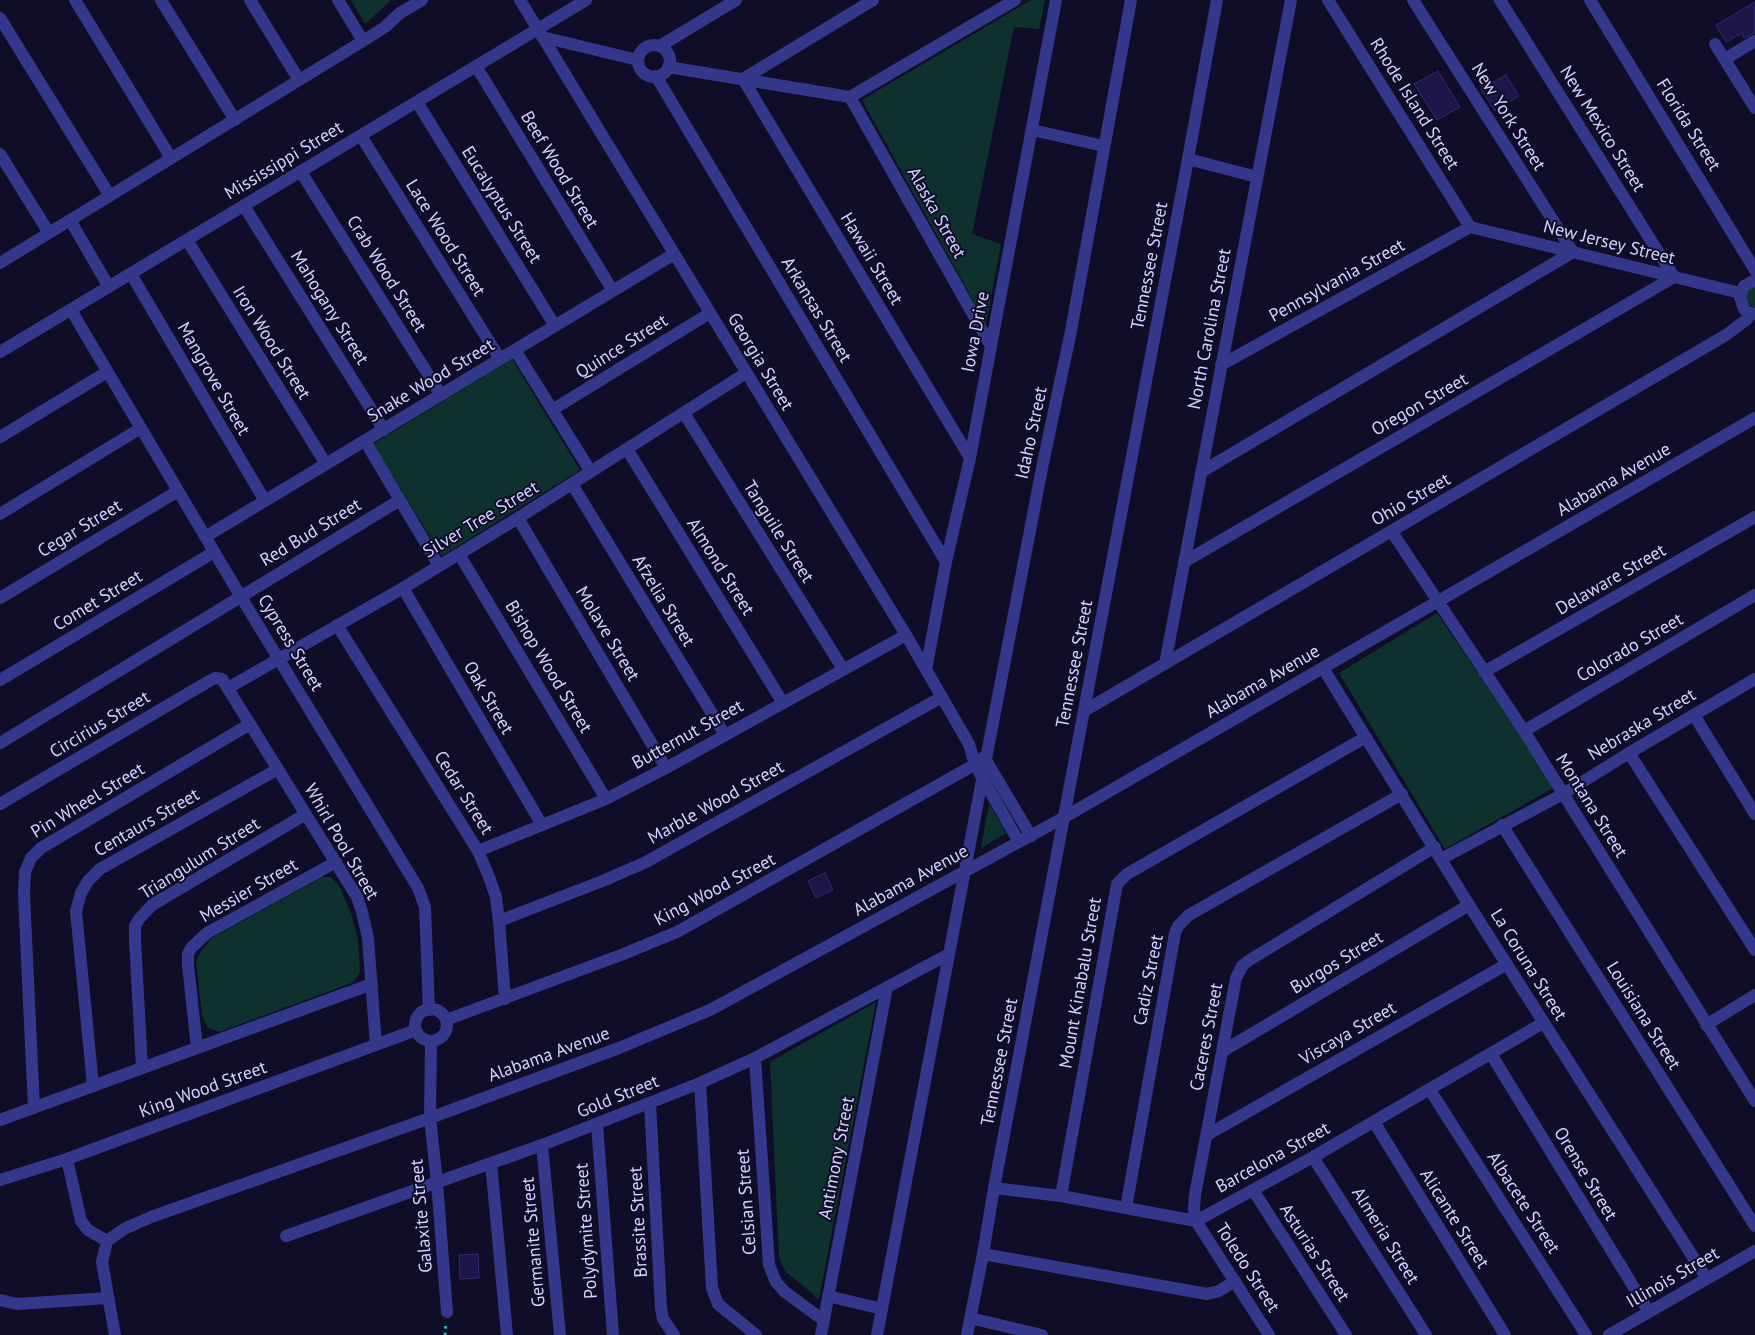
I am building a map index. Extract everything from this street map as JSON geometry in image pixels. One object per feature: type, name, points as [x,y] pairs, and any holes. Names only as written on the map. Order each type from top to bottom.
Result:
[{"type":"street","points":[[75,0],[171,158]]},
{"type":"street","points":[[161,0],[235,120]]},
{"type":"street","points":[[250,0],[299,80]]},
{"type":"street","points":[[338,0],[363,41]]},
{"type":"street","points":[[0,263],[363,41],[385,27],[400,13],[422,0]]},
{"type":"street","name":"Georgia Street","points":[[520,0],[906,635],[980,762],[1031,836]]},
{"type":"street","name":"Mississippi Street","points":[[0,352],[476,66],[540,33],[586,0]]},
{"type":"street","points":[[660,46],[736,0]]},
{"type":"street","points":[[743,79],[873,0]]},
{"type":"street","points":[[668,67],[850,97],[1015,0]]},
{"type":"street","name":"Iowa Drive","points":[[926,670],[946,562],[970,458],[1056,0]]},
{"type":"street","name":"Idaho Street","points":[[877,1335],[982,778],[980,762],[1071,331],[1131,0]]},
{"type":"street","name":"Tennessee Street","points":[[967,1335],[1217,0]]},
{"type":"street","name":"North Carolina Street","points":[[1164,664],[1291,0]]},
{"type":"street","name":"Rhode Island Street","points":[[1328,0],[1470,227]]},
{"type":"street","name":"New York Street","points":[[1413,0],[1573,252]]},
{"type":"street","name":"New Mexico Street","points":[[1500,0],[1674,277]]},
{"type":"street","name":"Florida Street","points":[[1590,0],[1755,270]]},
{"type":"street","points":[[0,18],[110,196]]},
{"type":"street","points":[[540,33],[638,60]]},
{"type":"street","points":[[1724,59],[1755,41]]},
{"type":"street","points":[[1716,44],[1755,108]]},
{"type":"street","points":[[660,46],[669,57],[668,67],[661,75],[651,76],[643,72],[638,60],[645,47],[660,46]]},
{"type":"street","name":"Beef Wood Street","points":[[476,66],[613,291]]},
{"type":"street","name":"Arkansas Street","points":[[656,76],[946,562]]},
{"type":"street","name":"Hawaii Street","points":[[743,79],[970,458]]},
{"type":"street","name":"Alaska Street","points":[[850,97],[990,346]]},
{"type":"street","name":"Eucalyptus Street","points":[[417,102],[555,326]]},
{"type":"street","points":[[1032,130],[1104,146]]},
{"type":"street","name":"Lace Wood Street","points":[[361,136],[500,359]]},
{"type":"street","points":[[0,154],[49,233]]},
{"type":"street","points":[[1188,159],[1257,177]]},
{"type":"street","name":"Crab Wood Street","points":[[301,172],[441,395]]},
{"type":"street","name":"Mahogany Street","points":[[244,206],[384,430]]},
{"type":"street","points":[[70,220],[109,287]]},
{"type":"street","name":"New Jersey Street","points":[[1470,227],[1740,293]]},
{"type":"street","name":"Pennsylvania Street","points":[[1221,365],[1470,227]]},
{"type":"street","name":"Iron Wood Street","points":[[187,240],[326,464]]},
{"type":"street","points":[[1201,472],[1573,252]]},
{"type":"street","name":"Snake Wood Street","points":[[205,537],[674,254]]},
{"type":"street","name":"Mangrove Street","points":[[131,274],[265,501]]},
{"type":"street","name":"Oregon Street","points":[[1184,562],[1674,277]]},
{"type":"street","points":[[1753,314],[1747,312],[1742,306],[1740,293],[1747,283],[1755,280]]},
{"type":"street","name":"Cypress Street","points":[[71,310],[278,659],[423,898],[425,907],[429,1010]]},
{"type":"street","name":"Quince Street","points":[[552,410],[710,313]]},
{"type":"street","name":"Ohio Street","points":[[1084,711],[1726,335],[1753,314]]},
{"type":"street","points":[[515,350],[591,472]]},
{"type":"street","points":[[0,437],[107,372]]},
{"type":"street","name":"Silver Tree Street","points":[[228,688],[459,554],[746,373]]},
{"type":"street","name":"Tanguile Street","points":[[684,413],[843,670]]},
{"type":"street","name":"Alabama Avenue","points":[[107,1241],[124,1229],[151,1217],[430,1118],[619,1048],[701,1014],[1064,818],[1755,418]]},
{"type":"street","points":[[0,514],[141,428]]},
{"type":"street","points":[[365,441],[439,566]]},
{"type":"street","name":"Almond Street","points":[[627,449],[783,703]]},
{"type":"street","name":"Afzelia Street","points":[[572,484],[725,735]]},
{"type":"street","name":"Cegar Street","points":[[0,598],[178,491]]},
{"type":"street","name":"Red Bud Street","points":[[241,597],[400,500]]},
{"type":"street","name":"Delaware Street","points":[[1484,672],[1755,517]]},
{"type":"street","name":"Molave Street","points":[[518,518],[666,768]]},
{"type":"street","name":"Montana Street","points":[[1392,532],[1524,731],[1706,1025],[1751,1086],[1755,1101]]},
{"type":"street","name":"Comet Street","points":[[0,680],[214,552]]},
{"type":"street","name":"Bishop Wood Street","points":[[459,554],[606,799]]},
{"type":"street","name":"Oak Street","points":[[403,588],[542,825]]},
{"type":"street","name":"Colorado Street","points":[[1524,731],[1755,595]]},
{"type":"street","points":[[0,743],[241,597]]},
{"type":"street","name":"Cedar Street","points":[[337,625],[478,851],[492,884],[499,921],[505,999]]},
{"type":"street","name":"Butternut Street","points":[[478,851],[606,799],[666,768],[906,635]]},
{"type":"street","name":"La Coruna Street","points":[[1323,668],[1543,1023],[1708,1278]]},
{"type":"street","name":"Whirl Pool Street","points":[[218,678],[224,681],[357,897],[368,938],[376,1045]]},
{"type":"street","name":"Circirius Street","points":[[0,804],[211,680],[218,678]]},
{"type":"street","name":"Nebraska Street","points":[[1442,859],[1502,825],[1563,794],[1629,752],[1755,679]]},
{"type":"street","name":"Marble Wood Street","points":[[499,921],[646,862],[942,697]]},
{"type":"street","points":[[1694,715],[1755,814]]},
{"type":"street","name":"Pin Wheel Street","points":[[34,1108],[24,895],[25,872],[31,858],[41,848],[250,724]]},
{"type":"street","name":"Mount Kinabalu Street","points":[[1061,1196],[1117,884],[1127,874],[1366,737]]},
{"type":"street","points":[[1629,752],[1755,950]]},
{"type":"street","name":"King Wood Street","points":[[446,1020],[654,943],[677,932],[980,762]]},
{"type":"street","name":"Centaurs Street","points":[[93,1086],[76,911],[81,893],[88,881],[100,868],[278,769]]},
{"type":"street","points":[[982,778],[1019,842]]},
{"type":"street","name":"Cadiz Street","points":[[1126,1208],[1175,933],[1178,926],[1189,915],[1402,794]]},
{"type":"street","name":"Triangulum Street","points":[[142,1068],[135,940],[135,926],[139,919],[152,906],[306,814]]},
{"type":"street","name":"Louisiana Street","points":[[1502,825],[1755,1226]]},
{"type":"street","name":"Caceres Street","points":[[1196,1221],[1195,1195],[1236,978],[1242,966],[1435,847]]},
{"type":"street","name":"Messier Street","points":[[197,1048],[188,965],[188,954],[191,948],[207,933],[336,862]]},
{"type":"street","name":"Burgos Street","points":[[1223,1051],[1469,905]]},
{"type":"street","name":"Gold Street","points":[[286,1236],[542,1145],[700,1083],[755,1058],[949,954]]},
{"type":"street","name":"Viscaya Street","points":[[1207,1135],[1507,964]]},
{"type":"street","points":[[0,1120],[372,984]]},
{"type":"street","name":"Antimony Street","points":[[820,1335],[887,988]]},
{"type":"street","points":[[1706,1025],[1755,995]]},
{"type":"street","points":[[429,1010],[438,1011],[446,1020],[447,1027],[444,1034],[438,1039],[431,1041],[422,1038],[416,1030],[416,1022],[419,1015],[429,1010]]},
{"type":"street","name":"Barcelona Street","points":[[1196,1221],[1313,1157],[1543,1023]]},
{"type":"street","name":"King Wood Street","points":[[0,1180],[67,1159],[416,1030]]},
{"type":"street","points":[[430,1118],[431,1041]]},
{"type":"street","name":"Orense Street","points":[[1491,1054],[1649,1312]]},
{"type":"street","name":"Celsian Street","points":[[755,1058],[769,1265],[776,1282],[785,1292],[823,1320]]},
{"type":"street","points":[[700,1083],[712,1288],[718,1304],[756,1335]]},
{"type":"street","name":"Albacete Street","points":[[1430,1090],[1586,1335]]},
{"type":"street","name":"Brassite Street","points":[[650,1103],[661,1308],[663,1319],[674,1335]]},
{"type":"street","name":"Galaxite Street","points":[[430,1118],[447,1312]]},
{"type":"street","name":"Alicante Street","points":[[1374,1122],[1505,1335]]},
{"type":"street","name":"Polydymite Street","points":[[597,1124],[613,1335]]},
{"type":"street","name":"Germanite Street","points":[[542,1145],[560,1335]]},
{"type":"street","name":"Almeria Street","points":[[1313,1157],[1426,1335]]},
{"type":"street","points":[[67,1159],[81,1220],[88,1230],[107,1241],[102,1262],[115,1335]]},
{"type":"street","points":[[491,1163],[507,1335]]},
{"type":"street","points":[[994,1188],[1061,1196],[1196,1221]]},
{"type":"street","name":"Asturias Street","points":[[1253,1190],[1346,1335]]},
{"type":"street","name":"Toledo Street","points":[[1196,1221],[1270,1335]]},
{"type":"street","name":"Illinois Street","points":[[1609,1335],[1755,1251]]},
{"type":"street","points":[[983,1254],[1207,1294],[1219,1291],[1235,1281]]},
{"type":"street","points":[[828,1296],[882,1309]]},
{"type":"street","points":[[0,1300],[17,1304],[108,1298]]},
{"type":"street","points":[[970,1318],[1038,1335]]},
{"type":"green space","points":[[351,0],[391,0],[365,24]]},
{"type":"green space","points":[[1031,0],[1045,0],[1039,29],[1014,27],[972,234],[1001,244],[986,324],[862,100]]},
{"type":"green space","points":[[1755,286],[1755,308],[1749,305],[1746,295],[1748,290]]},
{"type":"green space","points":[[512,359],[580,470],[442,556],[373,444]]},
{"type":"green space","points":[[1437,613],[1555,787],[1445,849],[1339,673]]},
{"type":"green space","points":[[989,803],[1006,833],[981,848]]},
{"type":"green space","points":[[322,877],[331,877],[340,887],[352,916],[358,940],[360,972],[354,982],[219,1032],[208,1028],[202,1016],[196,961],[201,951],[212,938]]},
{"type":"green space","points":[[876,1002],[819,1299],[785,1271],[779,1257],[770,1062]]},
{"type":"building","points":[[1755,2],[1755,33],[1744,38],[1742,33],[1726,42],[1716,25]]},
{"type":"building","points":[[1438,71],[1460,107],[1437,120],[1414,84]]},
{"type":"building","points":[[1506,75],[1519,96],[1495,111],[1481,89]]},
{"type":"building","points":[[825,873],[833,890],[816,898],[808,881]]},
{"type":"building","points":[[478,1254],[479,1278],[460,1279],[459,1255]]}]
